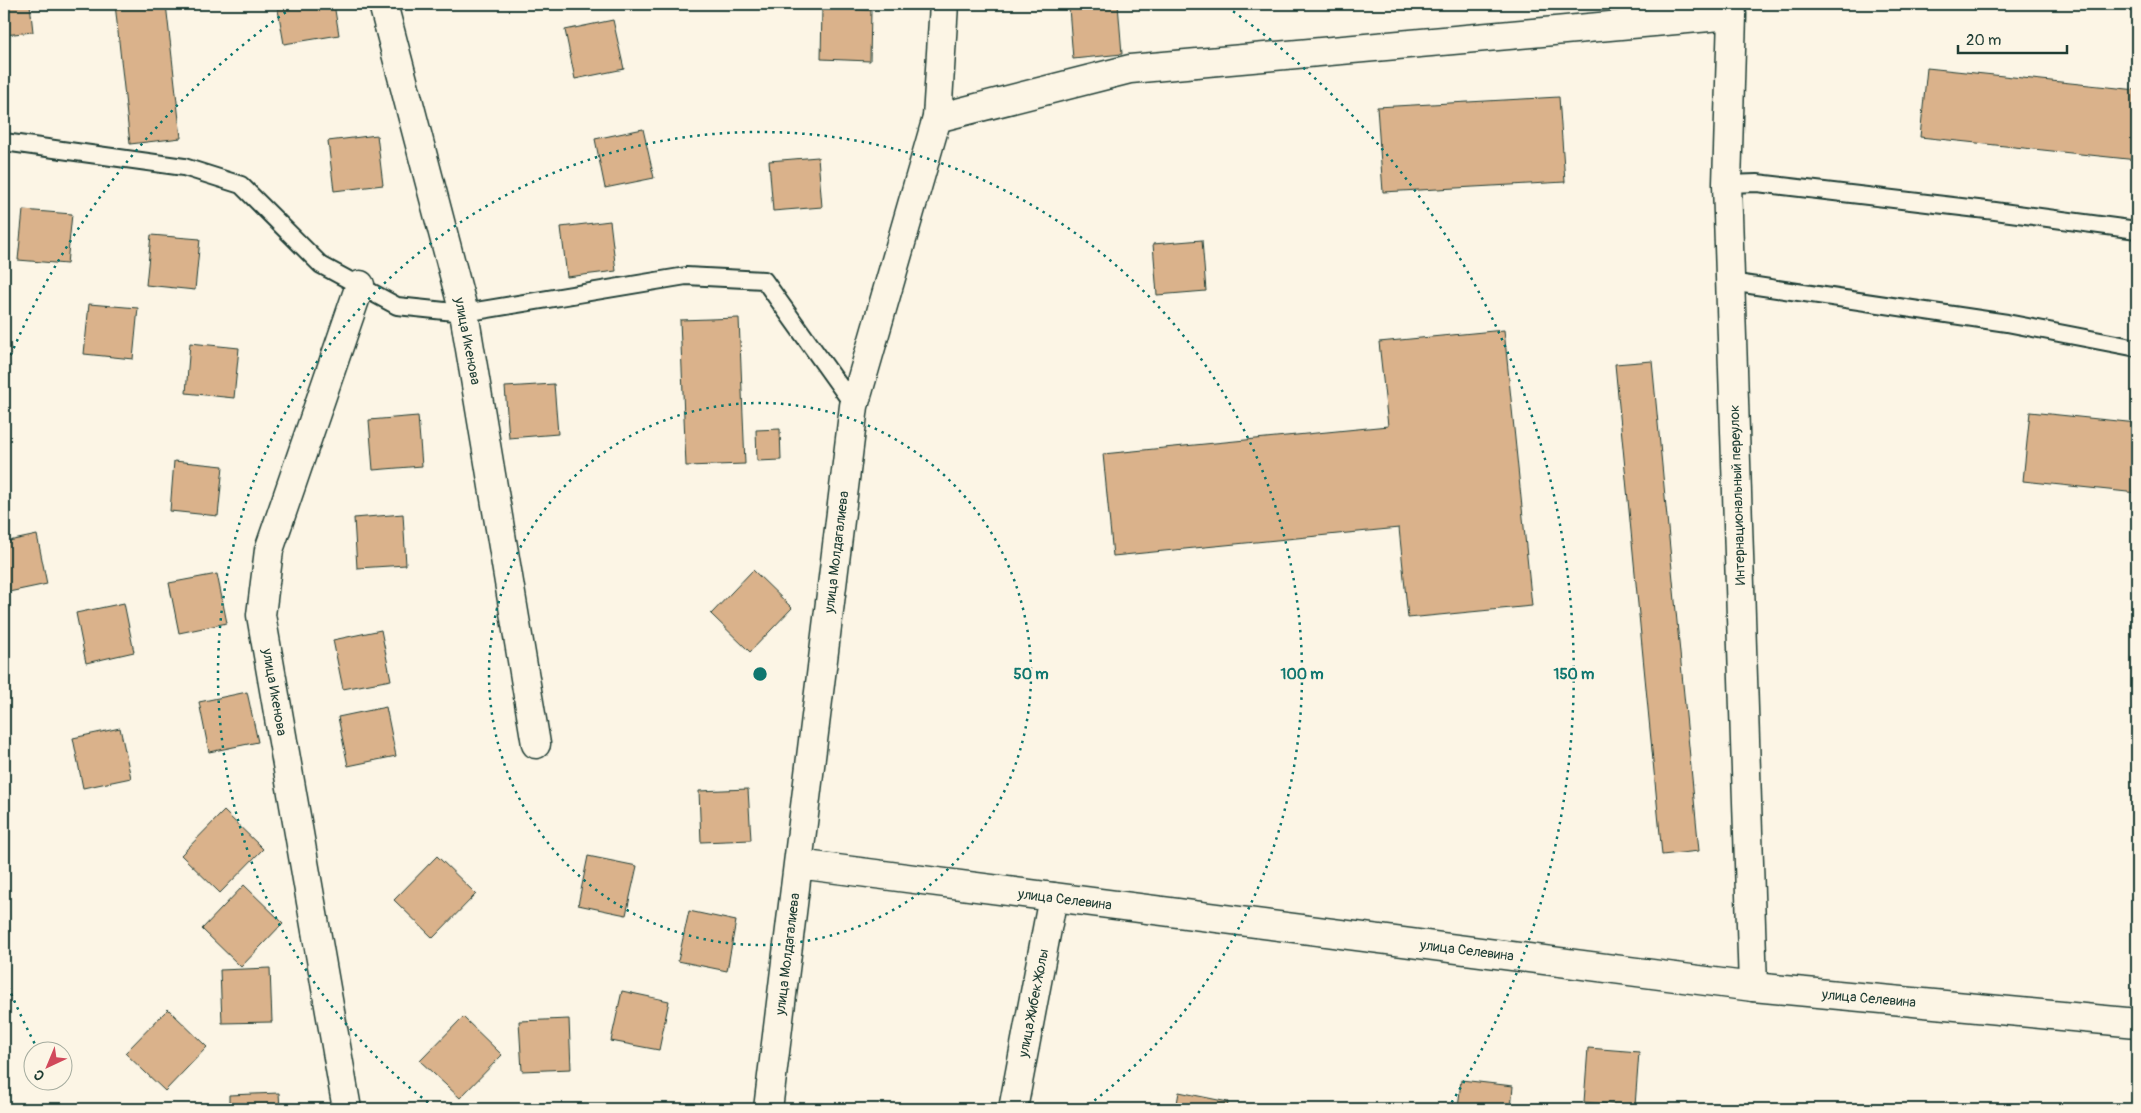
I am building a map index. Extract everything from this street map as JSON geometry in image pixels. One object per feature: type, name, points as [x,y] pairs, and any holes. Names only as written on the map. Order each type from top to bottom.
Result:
[{"type":"street","name":"улица Икенова","points":[[383,4],[464,313],[536,744]]},
{"type":"street","name":"улица Молдагалиева","points":[[768,1109],[854,406],[937,118],[944,4]]},
{"type":"street","points":[[937,118],[1130,68],[1731,9]]},
{"type":"street","name":"Интернациональный переулок","points":[[1731,9],[1727,184],[1753,987]]},
{"type":"street","name":"улица Икенова","points":[[347,1109],[261,615],[269,550],[360,286]]},
{"type":"street","name":"улица Селевина","points":[[798,864],[1753,987],[2137,1023]]},
{"type":"street","name":"улица Жибек Жолы","points":[[1013,1109],[1053,897]]},
{"type":"lane","points":[[4,142],[184,167],[241,185],[321,265],[397,306],[464,313],[686,276],[764,280],[854,406]]},
{"type":"lane","points":[[1727,184],[1767,184],[2137,230]]},
{"type":"lane","points":[[1730,282],[2006,323],[2137,348]]},
{"type":"building","points":[[4,4],[30,4],[33,32],[4,35]]},
{"type":"building","points":[[115,4],[166,4],[181,138],[130,144]]},
{"type":"building","points":[[277,4],[334,4],[339,35],[284,44]]},
{"type":"building","points":[[1118,4],[1122,54],[1073,59],[1069,8]]},
{"type":"building","points":[[822,8],[871,10],[870,61],[821,59]]},
{"type":"building","points":[[613,20],[624,69],[575,79],[565,30]]},
{"type":"building","points":[[1927,68],[2137,90],[2137,160],[1920,137]]},
{"type":"building","points":[[1559,97],[1565,182],[1383,192],[1377,107]]},
{"type":"building","points":[[643,129],[654,178],[605,188],[595,139]]},
{"type":"building","points":[[377,135],[383,185],[334,191],[328,141]]},
{"type":"building","points":[[818,157],[822,207],[773,211],[769,161]]},
{"type":"building","points":[[23,210],[72,214],[67,264],[18,260]]},
{"type":"building","points":[[610,221],[616,271],[567,277],[561,227]]},
{"type":"building","points":[[151,235],[200,239],[195,290],[146,285]]},
{"type":"building","points":[[1202,240],[1206,291],[1157,295],[1153,244]]},
{"type":"building","points":[[89,304],[138,308],[133,359],[84,354]]},
{"type":"building","points":[[739,318],[745,464],[686,466],[680,320]]},
{"type":"building","points":[[1504,330],[1532,606],[1408,618],[1399,528],[1113,556],[1103,454],[1388,426],[1379,342]]},
{"type":"building","points":[[190,343],[239,348],[234,398],[186,393]]},
{"type":"building","points":[[1652,361],[1699,851],[1662,855],[1615,364]]},
{"type":"building","points":[[554,384],[558,434],[509,438],[505,387]]},
{"type":"building","points":[[2030,412],[2137,423],[2137,493],[2023,481]]},
{"type":"building","points":[[418,416],[422,466],[373,470],[369,420]]},
{"type":"building","points":[[780,429],[781,460],[757,461],[756,430]]},
{"type":"building","points":[[174,461],[223,466],[218,516],[170,511]]},
{"type":"building","points":[[403,514],[406,565],[357,568],[354,518]]},
{"type":"building","points":[[37,535],[47,584],[4,593],[4,542]]},
{"type":"building","points":[[753,570],[792,608],[750,652],[711,614]]},
{"type":"building","points":[[217,574],[227,623],[179,633],[169,583]]},
{"type":"building","points":[[124,603],[134,652],[86,663],[76,613]]},
{"type":"building","points":[[381,630],[391,680],[343,689],[333,640]]},
{"type":"building","points":[[247,692],[258,742],[209,752],[199,702]]},
{"type":"building","points":[[386,707],[396,756],[348,766],[338,717]]},
{"type":"building","points":[[120,728],[131,778],[83,788],[73,738]]},
{"type":"building","points":[[748,789],[751,840],[701,842],[699,791]]},
{"type":"building","points":[[224,811],[263,849],[220,893],[181,855]]},
{"type":"building","points":[[437,856],[476,894],[433,938],[394,900]]},
{"type":"building","points":[[588,856],[637,866],[626,915],[578,905]]},
{"type":"building","points":[[244,885],[283,923],[241,967],[202,929]]},
{"type":"building","points":[[689,911],[736,921],[727,971],[678,961]]},
{"type":"building","points":[[270,968],[272,1022],[222,1023],[220,970]]},
{"type":"building","points":[[622,991],[669,1001],[659,1050],[611,1041]]},
{"type":"building","points":[[168,1009],[207,1047],[165,1091],[125,1053]]},
{"type":"building","points":[[463,1017],[502,1055],[460,1098],[420,1061]]},
{"type":"building","points":[[569,1019],[571,1069],[522,1071],[519,1021]]},
{"type":"building","points":[[1588,1048],[1639,1052],[1635,1106],[1584,1102]]},
{"type":"building","points":[[1461,1080],[1513,1086],[1511,1109],[1458,1109]]},
{"type":"building","points":[[1179,1092],[1228,1102],[1227,1109],[1176,1109]]},
{"type":"building","points":[[279,1093],[280,1109],[229,1109],[229,1095]]}]
